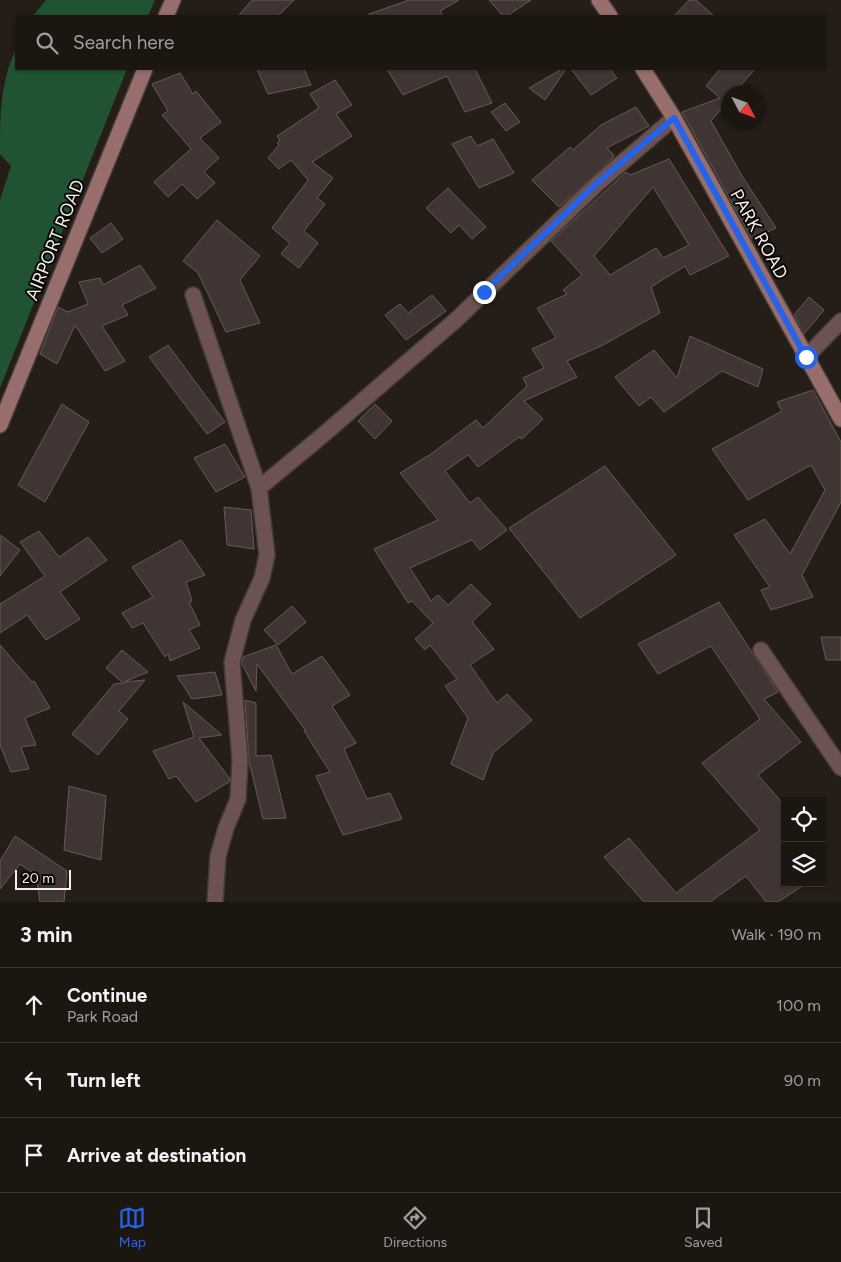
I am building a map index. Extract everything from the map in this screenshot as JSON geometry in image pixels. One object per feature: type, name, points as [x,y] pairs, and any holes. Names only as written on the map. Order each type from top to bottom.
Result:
[{"type":"main road","points":[[166,15],[173,0]]},
{"type":"main road","points":[[600,0],[609,15]]},
{"type":"main road","name":"AIRPORT ROAD","points":[[0,425],[145,70]]},
{"type":"main road","name":"PARK ROAD","points":[[644,70],[674,118],[841,419]]},
{"type":"street","points":[[259,488],[323,436],[456,319],[596,184],[674,118]]},
{"type":"street","points":[[193,295],[259,488],[267,555],[262,578],[243,620],[232,662],[240,760],[238,799],[226,828],[218,856],[215,902]]},
{"type":"street","points":[[806,357],[841,321]]},
{"type":"street","points":[[761,650],[841,768]]},
{"type":"green space","points":[[46,0],[155,0],[148,15],[34,15]]},
{"type":"green space","points":[[15,52],[15,70],[127,70],[0,388],[0,200],[11,166],[0,154],[1,113],[4,87]]},
{"type":"building","points":[[252,0],[294,0],[279,15],[239,15]]},
{"type":"building","points":[[409,0],[459,0],[440,11],[442,15],[369,14]]},
{"type":"building","points":[[489,0],[531,0],[508,15],[502,15]]},
{"type":"building","points":[[689,0],[696,0],[713,15],[675,15]]},
{"type":"building","points":[[257,70],[304,70],[311,85],[268,94]]},
{"type":"building","points":[[388,70],[476,70],[492,103],[465,112],[447,76],[403,95]]},
{"type":"building","points":[[560,70],[565,70],[545,100],[529,88]]},
{"type":"building","points":[[572,70],[611,70],[617,78],[591,95]]},
{"type":"building","points":[[719,70],[754,70],[741,85],[721,85],[721,109],[711,121],[742,176],[776,228],[752,239],[682,112],[720,98],[706,86]]},
{"type":"building","points":[[180,73],[193,94],[196,91],[221,122],[200,138],[219,158],[204,172],[215,183],[197,199],[182,184],[168,197],[154,182],[191,149],[162,115],[168,111],[152,84]]},
{"type":"building","points":[[335,80],[352,105],[336,114],[352,136],[312,162],[333,178],[317,198],[325,204],[304,231],[318,243],[299,268],[281,254],[290,243],[272,228],[308,180],[291,160],[279,169],[268,158],[279,145],[277,143],[280,140],[277,136],[319,108],[310,94]]},
{"type":"building","points":[[505,103],[520,122],[506,131],[491,112]]},
{"type":"building","points":[[636,107],[649,126],[607,148],[614,155],[612,159],[559,207],[532,180],[570,147],[573,150],[601,125]]},
{"type":"building","points":[[471,136],[477,146],[493,139],[514,173],[479,188],[452,144]]},
{"type":"building","points":[[669,159],[729,256],[690,275],[685,266],[651,287],[660,313],[601,346],[567,361],[577,377],[524,401],[543,419],[522,439],[519,437],[478,467],[468,455],[445,471],[470,503],[478,497],[507,530],[480,550],[472,540],[410,568],[431,601],[438,595],[448,605],[471,584],[491,604],[472,622],[494,649],[470,665],[497,703],[507,694],[532,720],[493,753],[483,780],[451,764],[468,718],[445,686],[457,679],[430,645],[425,650],[415,639],[433,623],[412,601],[408,603],[374,549],[438,520],[400,473],[431,454],[476,420],[483,428],[527,386],[523,378],[544,368],[532,349],[556,338],[537,308],[567,294],[563,290],[582,275],[551,241],[626,172],[630,175]],"holes":[[[653,187],[689,245],[663,258],[656,248],[610,275],[594,256]]]},
{"type":"building","points":[[448,188],[486,227],[472,239],[459,225],[451,233],[426,208]]},
{"type":"building","points":[[217,220],[260,256],[240,280],[260,323],[226,332],[198,273],[183,261]]},
{"type":"building","points":[[111,223],[123,239],[102,253],[90,238]]},
{"type":"building","points":[[140,265],[156,288],[122,305],[128,315],[102,326],[125,361],[105,371],[75,325],[57,364],[40,354],[58,307],[68,312],[88,304],[79,282],[100,278],[103,285]]},
{"type":"building","points":[[432,295],[446,311],[406,340],[385,315],[400,304],[408,313]]},
{"type":"building","points":[[809,297],[824,310],[804,334],[794,315]]},
{"type":"building","points":[[690,336],[763,369],[758,387],[722,371],[664,412],[651,397],[639,406],[615,377],[654,350],[677,378]]},
{"type":"building","points":[[168,345],[225,422],[207,434],[149,357]]},
{"type":"building","points":[[813,390],[841,442],[841,502],[802,575],[813,597],[771,610],[761,590],[770,587],[734,535],[765,519],[790,554],[825,490],[811,465],[748,500],[712,449],[782,411],[777,402]]},
{"type":"building","points":[[62,404],[89,422],[45,502],[18,485]]},
{"type":"building","points":[[375,404],[392,421],[375,439],[358,421]]},
{"type":"building","points":[[225,444],[245,477],[216,492],[194,458]]},
{"type":"building","points":[[605,466],[676,555],[580,618],[509,528]]},
{"type":"building","points":[[224,507],[251,510],[254,549],[227,545]]},
{"type":"building","points":[[39,531],[59,557],[88,537],[107,560],[60,592],[80,619],[46,640],[27,615],[0,633],[0,604],[45,576],[20,542]]},
{"type":"building","points":[[0,535],[20,550],[0,576]]},
{"type":"building","points":[[181,540],[205,575],[186,582],[192,601],[189,602],[200,625],[189,630],[200,648],[170,661],[168,654],[165,657],[143,623],[132,628],[122,613],[153,597],[132,567]]},
{"type":"building","points":[[719,602],[778,692],[764,699],[801,742],[758,775],[781,801],[781,887],[801,887],[778,902],[766,902],[746,876],[710,902],[644,902],[604,857],[629,838],[676,893],[760,830],[702,763],[760,719],[711,646],[658,674],[638,644]]},
{"type":"building","points":[[292,606],[306,622],[278,645],[264,630]]},
{"type":"building","points":[[821,637],[841,637],[841,660],[826,660]]},
{"type":"building","points":[[0,645],[32,682],[34,681],[50,708],[25,718],[36,745],[21,747],[29,769],[11,772],[0,745]]},
{"type":"building","points":[[276,645],[292,674],[322,656],[350,695],[332,706],[356,743],[344,749],[367,799],[390,793],[402,819],[343,835],[316,776],[330,772],[304,731],[306,731],[257,664],[256,691],[242,664],[243,657]]},
{"type":"building","points":[[122,650],[148,672],[124,682],[145,680],[119,711],[128,719],[98,755],[72,734],[114,684],[123,683],[106,668]]},
{"type":"building","points":[[215,672],[222,695],[192,699],[177,676]]},
{"type":"building","points":[[245,700],[256,703],[256,756],[271,755],[286,818],[263,819],[249,761]]},
{"type":"building","points":[[183,702],[222,735],[199,738],[230,779],[229,782],[196,802],[176,776],[169,779],[153,751],[194,737]]},
{"type":"building","points":[[69,786],[106,796],[101,860],[64,850]]},
{"type":"building","points":[[15,836],[67,871],[64,902],[40,902],[36,875],[20,864],[0,889],[0,861]]},
{"type":"route","points":[[484,292],[596,184],[674,118],[806,357]]}]
